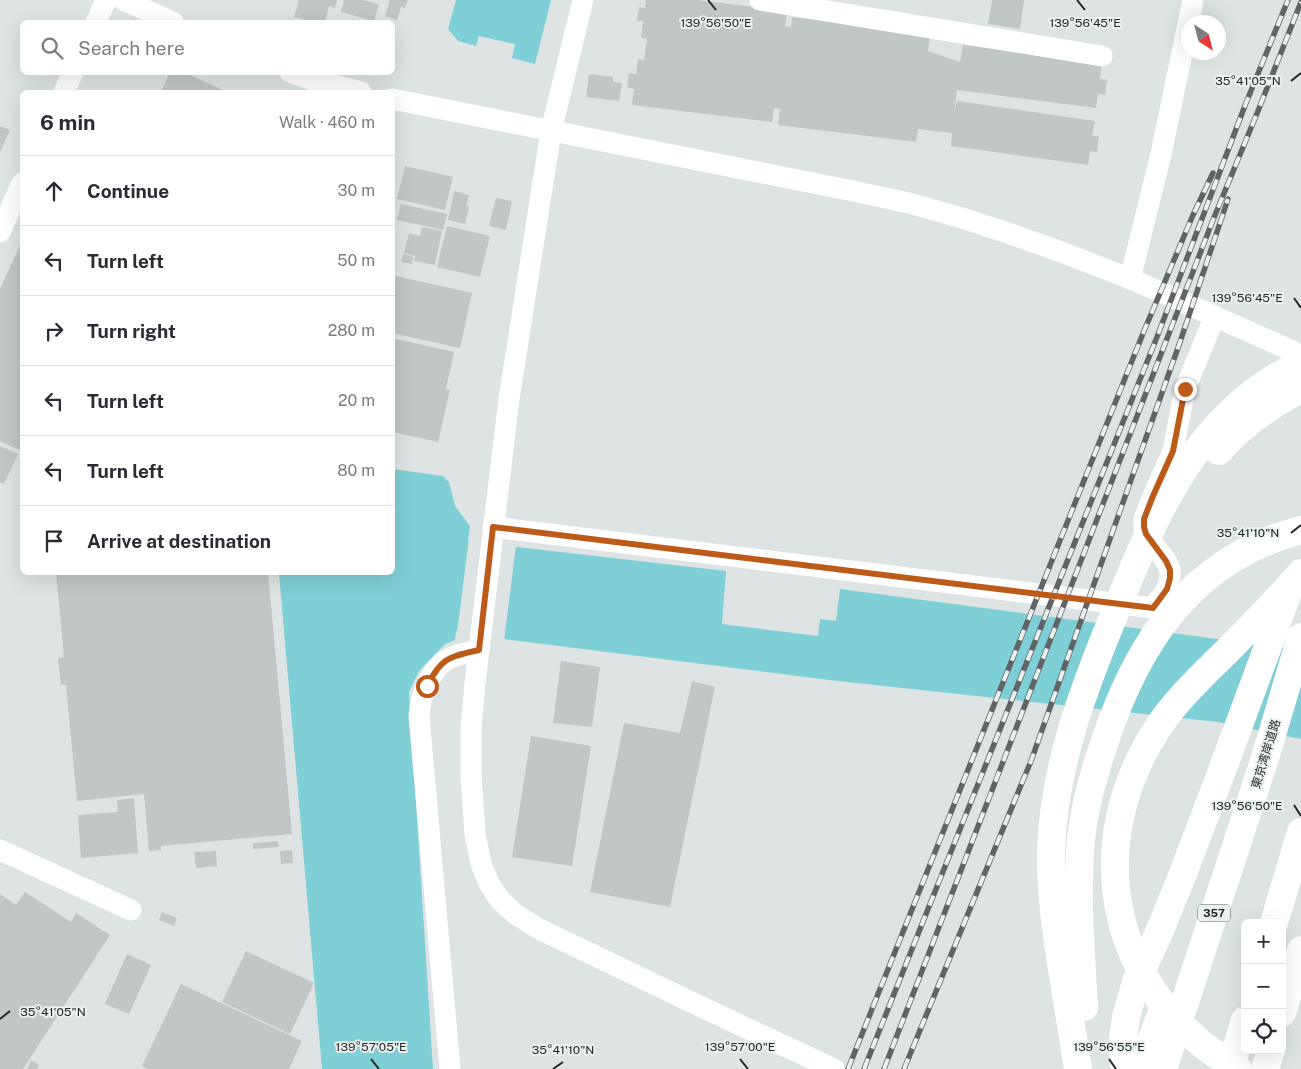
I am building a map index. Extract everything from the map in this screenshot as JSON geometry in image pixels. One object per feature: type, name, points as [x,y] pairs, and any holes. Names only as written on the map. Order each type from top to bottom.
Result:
[{"type":"highway","points":[[1078,1069],[1054,918],[1051,880],[1051,848],[1056,798],[1072,728],[1125,587],[1168,496],[1194,455],[1227,416],[1266,383],[1301,364]]},
{"type":"highway","points":[[1094,667],[1140,568],[1172,512],[1191,484],[1219,450],[1241,428],[1258,414],[1301,389]]},
{"type":"highway","points":[[1087,1069],[1078,915],[1081,848],[1088,802],[1097,762],[1110,725],[1138,662],[1172,611],[1190,591],[1208,575],[1246,550],[1279,536],[1301,530]]},
{"type":"highway","points":[[1124,1069],[1123,1039],[1126,1017],[1136,982],[1158,935],[1191,853],[1301,556]]},
{"type":"highway","points":[[1238,1069],[1217,1056],[1184,1028],[1168,1011],[1144,977],[1126,938],[1120,914],[1115,873],[1116,839],[1130,781],[1145,749],[1160,725],[1180,699],[1301,573]]},
{"type":"highway","name":"東京湾岸道路","points":[[1163,1069],[1265,758],[1301,637]]},
{"type":"highway","points":[[1140,1069],[1183,959],[1201,906],[1265,758]]},
{"type":"highway","points":[[1275,919],[1301,832]]},
{"type":"highway","points":[[1283,1009],[1301,950]]},
{"type":"highway","points":[[1230,1069],[1241,1033]]},
{"type":"highway","points":[[1265,1069],[1270,1054]]},
{"type":"street","points":[[97,20],[106,0]]},
{"type":"street","points":[[123,0],[168,20]]},
{"type":"street","points":[[584,0],[551,132],[509,400],[492,534],[471,728],[471,776],[475,834],[481,864],[489,884],[500,900],[514,914],[537,928],[830,1068]]},
{"type":"street","points":[[760,0],[1102,56]]},
{"type":"street","points":[[1130,279],[1161,154],[1193,0]]},
{"type":"street","points":[[65,90],[72,75]]},
{"type":"street","points":[[299,75],[353,90]]},
{"type":"street","points":[[395,101],[844,190],[962,218],[1008,233],[1130,279],[1301,355]]},
{"type":"street","points":[[0,232],[20,187]]},
{"type":"street","points":[[492,534],[1153,608],[1167,589],[1170,570],[1166,561],[1146,534],[1144,519],[1173,451],[1185,389],[1215,316]]},
{"type":"street","points":[[450,1069],[419,716],[420,706],[427,686],[432,675],[440,665],[447,659],[480,644]]},
{"type":"street","points":[[0,850],[131,910]]},
{"type":"water","points":[[456,0],[551,0],[535,64],[512,58],[515,44],[479,36],[476,46],[458,41],[448,29]]},
{"type":"water","points":[[395,469],[443,476],[449,482],[455,506],[470,526],[468,540],[726,571],[722,624],[818,636],[820,619],[836,621],[840,589],[1301,650],[1301,739],[1218,722],[829,680],[511,640],[456,631],[455,640],[445,644],[419,671],[409,692],[433,1069],[322,1069],[279,575],[395,575]]},
{"type":"pier","points":[[469,538],[516,545],[504,641],[457,633]]},
{"type":"building","points":[[299,0],[337,0],[335,8],[329,6],[326,20],[307,20],[294,17]]},
{"type":"building","points":[[344,0],[363,0],[379,4],[374,20],[341,12]]},
{"type":"building","points":[[390,0],[408,0],[405,8],[401,7],[397,20],[385,16]]},
{"type":"building","points":[[646,0],[697,0],[787,11],[785,26],[791,27],[792,17],[930,34],[928,51],[960,62],[963,45],[1102,63],[1100,79],[1107,80],[1105,95],[1098,94],[1096,108],[957,90],[954,113],[957,101],[1095,121],[1092,136],[1099,136],[1097,152],[1090,151],[1088,165],[951,146],[952,133],[918,129],[916,142],[778,125],[780,109],[774,108],[772,122],[632,105],[634,89],[627,87],[629,73],[636,74],[638,59],[644,60],[647,39],[641,38],[643,21],[637,21],[639,7],[645,8]]},
{"type":"building","points":[[992,0],[1024,0],[1020,29],[988,24]]},
{"type":"building","points":[[589,74],[613,77],[613,82],[622,83],[619,101],[586,97]]},
{"type":"building","points":[[169,75],[190,75],[223,90],[162,90]]},
{"type":"building","points":[[0,126],[10,130],[0,152]]},
{"type":"building","points":[[405,166],[453,177],[445,210],[397,199]]},
{"type":"building","points":[[454,191],[469,195],[466,206],[469,207],[465,224],[448,220]]},
{"type":"building","points":[[496,198],[512,201],[506,230],[489,226]]},
{"type":"building","points":[[401,204],[447,214],[443,230],[397,220]]},
{"type":"building","points":[[447,226],[490,236],[480,277],[437,267]]},
{"type":"building","points":[[422,227],[442,231],[435,265],[414,261],[415,256],[404,253],[409,233],[420,236]]},
{"type":"building","points":[[20,245],[20,450],[0,441],[0,289]]},
{"type":"building","points":[[403,254],[413,257],[412,264],[401,262]]},
{"type":"building","points":[[395,276],[472,293],[460,348],[395,334]]},
{"type":"building","points":[[395,339],[454,352],[446,389],[450,390],[438,442],[395,433]]},
{"type":"building","points":[[0,446],[18,454],[4,484],[0,482]]},
{"type":"building","points":[[56,575],[268,575],[292,834],[161,846],[161,850],[149,851],[144,794],[77,801],[66,685],[61,685],[58,658],[64,657]]},
{"type":"building","points":[[561,661],[600,667],[592,727],[553,723]]},
{"type":"building","points":[[692,681],[715,687],[670,907],[590,892],[624,723],[680,733]]},
{"type":"building","points":[[531,736],[591,746],[572,866],[512,857]]},
{"type":"building","points":[[134,798],[138,853],[81,858],[78,815],[118,812],[117,800]]},
{"type":"building","points":[[278,841],[279,847],[253,849],[253,843]]},
{"type":"building","points":[[292,850],[293,863],[281,864],[280,851]]},
{"type":"building","points":[[216,851],[217,866],[196,868],[194,852]]},
{"type":"building","points":[[25,892],[71,922],[76,913],[110,935],[23,1069],[0,1069],[0,894],[16,905]]},
{"type":"building","points":[[162,912],[177,918],[174,926],[159,920]]},
{"type":"building","points":[[246,951],[314,983],[290,1034],[222,1002]]},
{"type":"building","points":[[127,954],[151,965],[129,1014],[105,1004]]},
{"type":"building","points":[[181,984],[302,1041],[289,1069],[148,1069],[142,1066]]},
{"type":"building","points":[[31,1060],[39,1065],[37,1069],[27,1069]]},
{"type":"railway","points":[[864,1069],[1157,337],[1246,103],[1288,0]]},
{"type":"railway","points":[[884,1069],[1213,220],[1301,2]]},
{"type":"railway","points":[[848,1069],[1144,331],[1193,215],[1213,173]]},
{"type":"railway","points":[[904,1069],[1031,761],[1179,345],[1228,199]]},
{"type":"route","points":[[427,686],[432,675],[447,659],[479,650],[493,527],[1153,608],[1167,589],[1170,570],[1166,561],[1146,534],[1144,519],[1173,451],[1185,389]]}]
